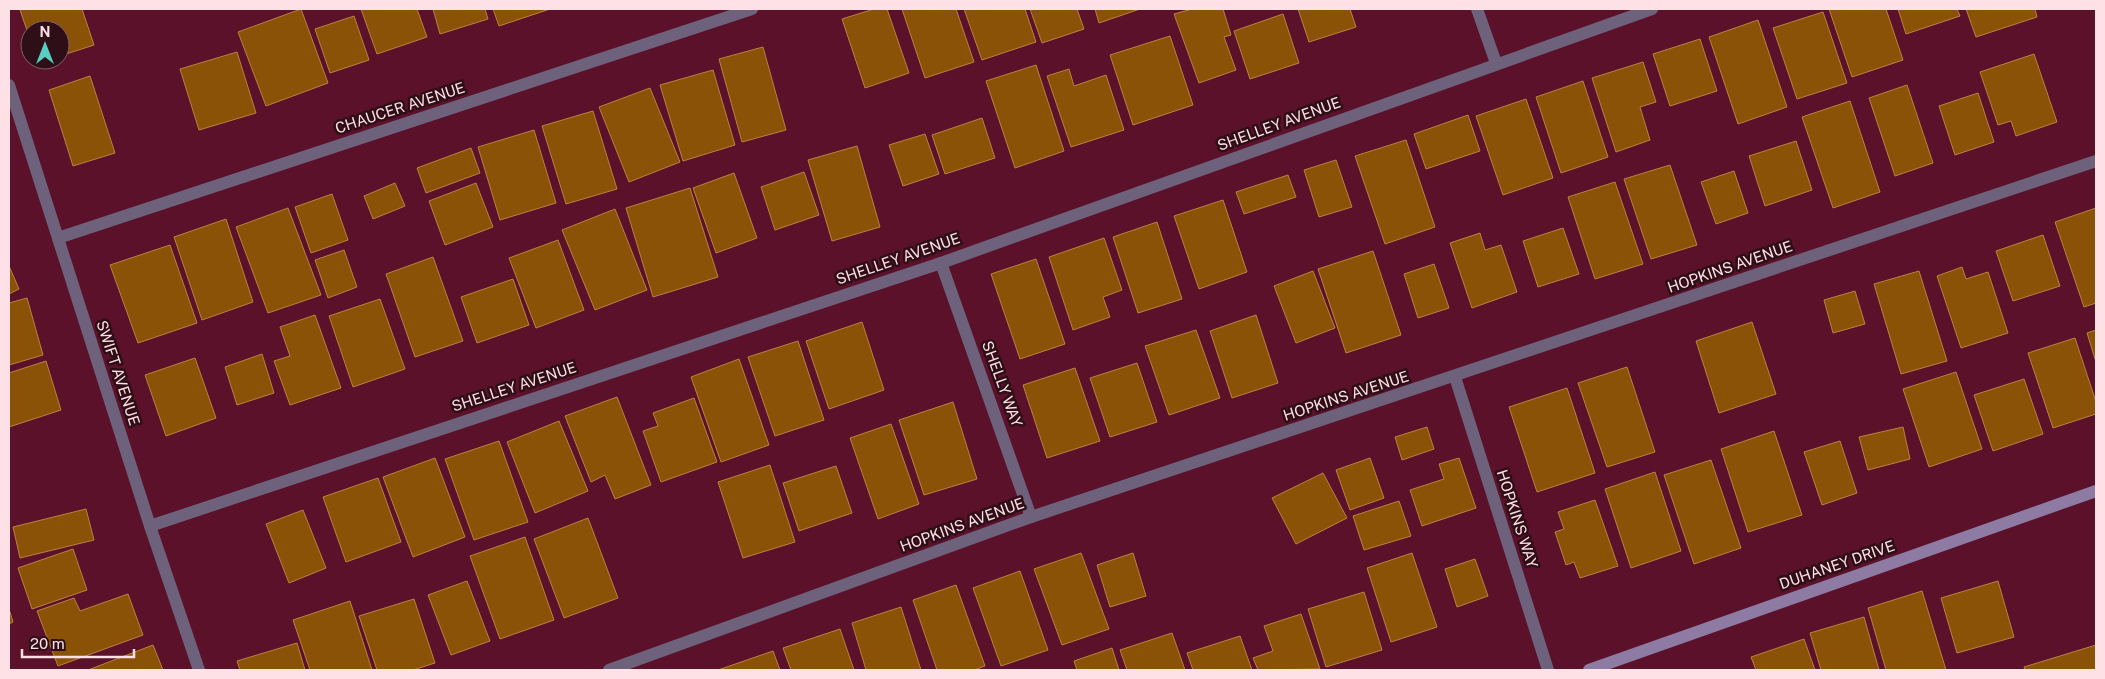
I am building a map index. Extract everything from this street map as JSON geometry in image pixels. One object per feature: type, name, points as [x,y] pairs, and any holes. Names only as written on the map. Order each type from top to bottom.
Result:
[{"type":"street","name":"CHAUCER AVENUE","points":[[58,238],[752,9]]},
{"type":"street","points":[[1477,9],[1496,63]]},
{"type":"street","name":"SHELLEY AVENUE","points":[[150,526],[941,263],[1496,63],[1652,9]]},
{"type":"street","name":"SWIFT AVENUE","points":[[9,85],[198,670]]},
{"type":"street","name":"HOPKINS AVENUE","points":[[609,670],[1032,517],[2096,161]]},
{"type":"street","name":"SHELLY WAY","points":[[941,263],[1032,517]]},
{"type":"street","name":"HOPKINS WAY","points":[[1455,377],[1548,670]]},
{"type":"street","name":"DUHANEY DRIVE","points":[[1589,670],[2095,494]]},
{"type":"building","points":[[82,9],[94,45],[70,53],[70,20],[23,20],[20,10]]},
{"type":"building","points":[[301,9],[328,83],[266,106],[238,32]]},
{"type":"building","points":[[361,9],[417,9],[427,37],[377,54]]},
{"type":"building","points":[[433,9],[485,9],[488,19],[440,34]]},
{"type":"building","points":[[493,9],[550,9],[499,26]]},
{"type":"building","points":[[874,9],[887,9],[909,73],[865,88],[842,19]]},
{"type":"building","points":[[902,9],[956,9],[974,62],[925,78]]},
{"type":"building","points":[[964,9],[1025,9],[1036,42],[982,60]]},
{"type":"building","points":[[1030,9],[1077,9],[1084,29],[1042,43]]},
{"type":"building","points":[[1095,9],[1140,9],[1099,23]]},
{"type":"building","points":[[1192,9],[1223,9],[1231,35],[1224,37],[1236,70],[1199,83],[1174,14]]},
{"type":"building","points":[[1298,9],[1350,9],[1356,27],[1309,42]]},
{"type":"building","points":[[1829,9],[1886,9],[1903,60],[1852,77]]},
{"type":"building","points":[[1898,9],[1957,9],[1960,16],[1906,34]]},
{"type":"building","points":[[1966,9],[2035,9],[2037,17],[1976,37]]},
{"type":"building","points":[[1823,12],[1847,83],[1797,99],[1773,28]]},
{"type":"building","points":[[1283,14],[1299,63],[1250,79],[1234,31]]},
{"type":"building","points":[[354,16],[369,60],[330,73],[315,29]]},
{"type":"building","points":[[1758,20],[1787,107],[1738,124],[1709,37]]},
{"type":"building","points":[[1170,36],[1193,105],[1133,125],[1110,55]]},
{"type":"building","points":[[1700,39],[1717,91],[1670,106],[1653,54]]},
{"type":"building","points":[[763,47],[786,130],[742,142],[719,59]]},
{"type":"building","points":[[237,52],[256,113],[199,130],[180,69]]},
{"type":"building","points":[[2034,54],[2057,122],[2016,136],[2011,121],[1998,125],[1980,72]]},
{"type":"building","points":[[1643,62],[1656,102],[1640,107],[1650,140],[1616,152],[1592,78]]},
{"type":"building","points":[[1036,65],[1064,151],[1015,168],[986,81]]},
{"type":"building","points":[[1069,69],[1074,86],[1106,75],[1124,130],[1071,147],[1047,76]]},
{"type":"building","points":[[713,70],[735,145],[683,161],[660,85]]},
{"type":"building","points":[[90,76],[115,153],[73,166],[49,90]]},
{"type":"building","points":[[1583,81],[1608,157],[1561,173],[1536,97]]},
{"type":"building","points":[[1907,85],[1933,163],[1895,176],[1869,98]]},
{"type":"building","points":[[650,88],[680,162],[629,182],[599,107]]},
{"type":"building","points":[[1978,93],[1994,142],[1955,155],[1939,106]]},
{"type":"building","points":[[1526,99],[1553,178],[1503,195],[1476,116]]},
{"type":"building","points":[[1850,101],[1880,192],[1833,208],[1802,117]]},
{"type":"building","points":[[593,111],[617,189],[566,204],[542,126]]},
{"type":"building","points":[[1468,115],[1480,151],[1426,169],[1414,134]]},
{"type":"building","points":[[982,118],[995,158],[945,174],[932,135]]},
{"type":"building","points":[[534,130],[556,203],[500,220],[478,147]]},
{"type":"building","points":[[925,134],[939,174],[903,186],[889,145]]},
{"type":"building","points":[[1406,140],[1435,227],[1385,244],[1355,156]]},
{"type":"building","points":[[1796,141],[1812,190],[1765,206],[1749,156]]},
{"type":"building","points":[[857,146],[880,227],[832,241],[808,160]]},
{"type":"building","points":[[471,148],[480,173],[426,193],[417,168]]},
{"type":"building","points":[[1336,160],[1352,207],[1319,217],[1304,170]]},
{"type":"building","points":[[1670,165],[1697,245],[1651,259],[1624,179]]},
{"type":"building","points":[[1734,171],[1748,213],[1716,224],[1701,182]]},
{"type":"building","points":[[804,172],[819,215],[775,230],[761,187]]},
{"type":"building","points":[[734,173],[757,238],[716,253],[693,188]]},
{"type":"building","points":[[1288,175],[1296,197],[1244,214],[1236,192]]},
{"type":"building","points":[[1615,182],[1643,264],[1595,279],[1568,197]]},
{"type":"building","points":[[395,183],[405,206],[373,219],[364,196]]},
{"type":"building","points":[[476,183],[493,227],[445,245],[429,201]]},
{"type":"building","points":[[690,188],[718,277],[653,297],[626,208]]},
{"type":"building","points":[[332,194],[348,240],[311,253],[295,207]]},
{"type":"building","points":[[1223,200],[1247,272],[1199,289],[1174,216]]},
{"type":"building","points":[[288,208],[321,295],[268,313],[236,227]]},
{"type":"building","points":[[2096,208],[2096,303],[2084,307],[2055,222]]},
{"type":"building","points":[[615,209],[647,290],[595,310],[562,230]]},
{"type":"building","points":[[226,219],[253,302],[202,320],[174,237]]},
{"type":"building","points":[[1157,222],[1182,299],[1138,313],[1113,237]]},
{"type":"building","points":[[1563,228],[1579,274],[1538,287],[1523,241]]},
{"type":"building","points":[[1480,233],[1485,250],[1501,245],[1517,292],[1472,308],[1450,243]]},
{"type":"building","points":[[2043,235],[2060,286],[2013,301],[1996,251]]},
{"type":"building","points":[[1104,238],[1122,290],[1103,297],[1110,317],[1073,330],[1049,257]]},
{"type":"building","points":[[558,240],[584,310],[536,328],[509,258]]},
{"type":"building","points":[[170,245],[197,323],[138,343],[110,265]]},
{"type":"building","points":[[344,250],[357,287],[328,298],[315,260]]},
{"type":"building","points":[[1373,251],[1401,335],[1346,353],[1318,269]]},
{"type":"building","points":[[433,257],[463,341],[415,357],[386,274]]},
{"type":"building","points":[[1036,259],[1065,344],[1020,359],[991,274]]},
{"type":"building","points":[[1434,264],[1449,308],[1418,318],[1404,274]]},
{"type":"building","points":[[9,266],[19,289],[9,294]]},
{"type":"building","points":[[1962,267],[1966,279],[1988,272],[2008,333],[1961,348],[1937,276]]},
{"type":"building","points":[[1313,271],[1335,328],[1296,343],[1274,286]]},
{"type":"building","points":[[1919,271],[1947,361],[1901,374],[1874,284]]},
{"type":"building","points":[[513,279],[529,325],[477,343],[461,297]]},
{"type":"building","points":[[1855,291],[1865,324],[1833,333],[1824,300]]},
{"type":"building","points":[[27,298],[43,355],[9,365],[9,303]]},
{"type":"building","points":[[380,299],[405,369],[353,387],[329,316]]},
{"type":"building","points":[[315,315],[341,388],[290,405],[274,361],[290,356],[280,327]]},
{"type":"building","points":[[1256,315],[1278,383],[1232,398],[1210,331]]},
{"type":"building","points":[[862,322],[884,390],[829,409],[806,341]]},
{"type":"building","points":[[1752,322],[1776,394],[1719,413],[1696,341]]},
{"type":"building","points":[[1196,330],[1220,398],[1169,415],[1145,346]]},
{"type":"building","points":[[2096,330],[2096,362],[2087,333]]},
{"type":"building","points":[[2075,338],[2096,402],[2096,414],[2053,428],[2028,353]]},
{"type":"building","points":[[798,341],[824,420],[775,436],[748,357]]},
{"type":"building","points":[[262,354],[274,393],[237,405],[225,367]]},
{"type":"building","points":[[195,358],[216,418],[166,436],[145,375]]},
{"type":"building","points":[[739,359],[769,445],[721,462],[691,377]]},
{"type":"building","points":[[46,361],[61,410],[9,427],[9,373]]},
{"type":"building","points":[[1137,363],[1157,422],[1110,437],[1090,378]]},
{"type":"building","points":[[1627,367],[1655,452],[1607,467],[1578,383]]},
{"type":"building","points":[[1075,368],[1100,441],[1047,458],[1023,385]]},
{"type":"building","points":[[1956,372],[1982,449],[1929,467],[1903,389]]},
{"type":"building","points":[[2024,379],[2043,434],[1993,451],[1974,395]]},
{"type":"building","points":[[1567,388],[1595,473],[1537,492],[1509,407]]},
{"type":"building","points":[[617,397],[651,485],[615,499],[605,475],[591,482],[565,416]]},
{"type":"building","points":[[694,398],[717,462],[661,482],[643,431],[658,426],[653,413]]},
{"type":"building","points":[[953,402],[977,479],[924,495],[899,420]]},
{"type":"building","points":[[559,421],[588,491],[535,513],[507,442]]},
{"type":"building","points":[[891,424],[919,504],[878,519],[850,438]]},
{"type":"building","points":[[1427,427],[1434,449],[1402,460],[1395,437]]},
{"type":"building","points":[[1903,427],[1910,459],[1868,470],[1859,437]]},
{"type":"building","points":[[1774,431],[1802,515],[1748,532],[1721,449]]},
{"type":"building","points":[[499,441],[528,522],[474,540],[445,459]]},
{"type":"building","points":[[1840,441],[1857,493],[1822,505],[1804,452]]},
{"type":"building","points":[[435,458],[465,537],[413,557],[383,477]]},
{"type":"building","points":[[1370,458],[1384,498],[1350,510],[1336,470]]},
{"type":"building","points":[[1459,458],[1476,508],[1422,526],[1410,490],[1444,479],[1439,464]]},
{"type":"building","points":[[1711,460],[1741,548],[1694,564],[1664,475]]},
{"type":"building","points":[[770,465],[795,542],[743,558],[718,482]]},
{"type":"building","points":[[836,466],[852,513],[799,531],[783,483]]},
{"type":"building","points":[[1655,472],[1681,551],[1631,568],[1605,489]]},
{"type":"building","points":[[1323,473],[1347,518],[1296,544],[1272,498]]},
{"type":"building","points":[[378,478],[401,542],[346,562],[323,497]]},
{"type":"building","points":[[1595,500],[1618,566],[1580,578],[1574,562],[1566,565],[1555,532],[1564,529],[1558,512]]},
{"type":"building","points":[[1399,501],[1411,536],[1364,550],[1353,516]]},
{"type":"building","points":[[86,509],[94,540],[20,558],[13,527]]},
{"type":"building","points":[[303,510],[326,568],[289,583],[266,524]]},
{"type":"building","points":[[588,518],[618,598],[564,618],[534,539]]},
{"type":"building","points":[[525,537],[554,620],[500,639],[470,556]]},
{"type":"building","points":[[73,549],[87,590],[32,609],[18,568]]},
{"type":"building","points":[[1081,553],[1109,629],[1062,645],[1034,569]]},
{"type":"building","points":[[1133,553],[1146,596],[1110,607],[1097,565]]},
{"type":"building","points":[[1412,553],[1437,627],[1391,642],[1367,568]]},
{"type":"building","points":[[1475,559],[1488,596],[1457,607],[1445,569]]},
{"type":"building","points":[[1020,571],[1048,650],[1001,666],[973,588]]},
{"type":"building","points":[[467,581],[490,641],[451,655],[428,595]]},
{"type":"building","points":[[1998,581],[2014,637],[1957,653],[1941,598]]},
{"type":"building","points":[[956,585],[985,666],[974,670],[937,670],[913,600]]},
{"type":"building","points":[[1922,591],[1946,670],[1886,670],[1868,608]]},
{"type":"building","points":[[1364,592],[1382,650],[1326,667],[1308,609]]},
{"type":"building","points":[[128,594],[143,635],[58,666],[37,611],[74,598],[80,611]]},
{"type":"building","points":[[414,599],[435,663],[413,670],[377,670],[359,616]]},
{"type":"building","points":[[350,601],[372,670],[310,670],[293,620]]},
{"type":"building","points":[[901,607],[921,670],[866,670],[852,623]]},
{"type":"building","points":[[9,609],[13,622],[9,624]]},
{"type":"building","points":[[1301,614],[1320,669],[1258,670],[1253,658],[1273,651],[1264,626]]},
{"type":"building","points":[[1864,617],[1879,670],[1821,670],[1810,633]]},
{"type":"building","points":[[840,629],[854,670],[791,670],[783,648]]},
{"type":"building","points":[[1172,633],[1185,670],[1127,670],[1120,650]]},
{"type":"building","points":[[1240,636],[1252,670],[1193,670],[1187,653]]},
{"type":"building","points":[[1804,639],[1815,670],[1756,670],[1751,657]]},
{"type":"building","points":[[297,643],[305,670],[240,670],[237,661]]},
{"type":"building","points":[[153,645],[163,670],[88,670]]},
{"type":"building","points":[[2096,645],[2096,670],[2025,670],[2024,667]]},
{"type":"building","points":[[1112,648],[1119,670],[1077,670],[1074,661]]},
{"type":"building","points":[[773,651],[780,670],[718,670]]}]
